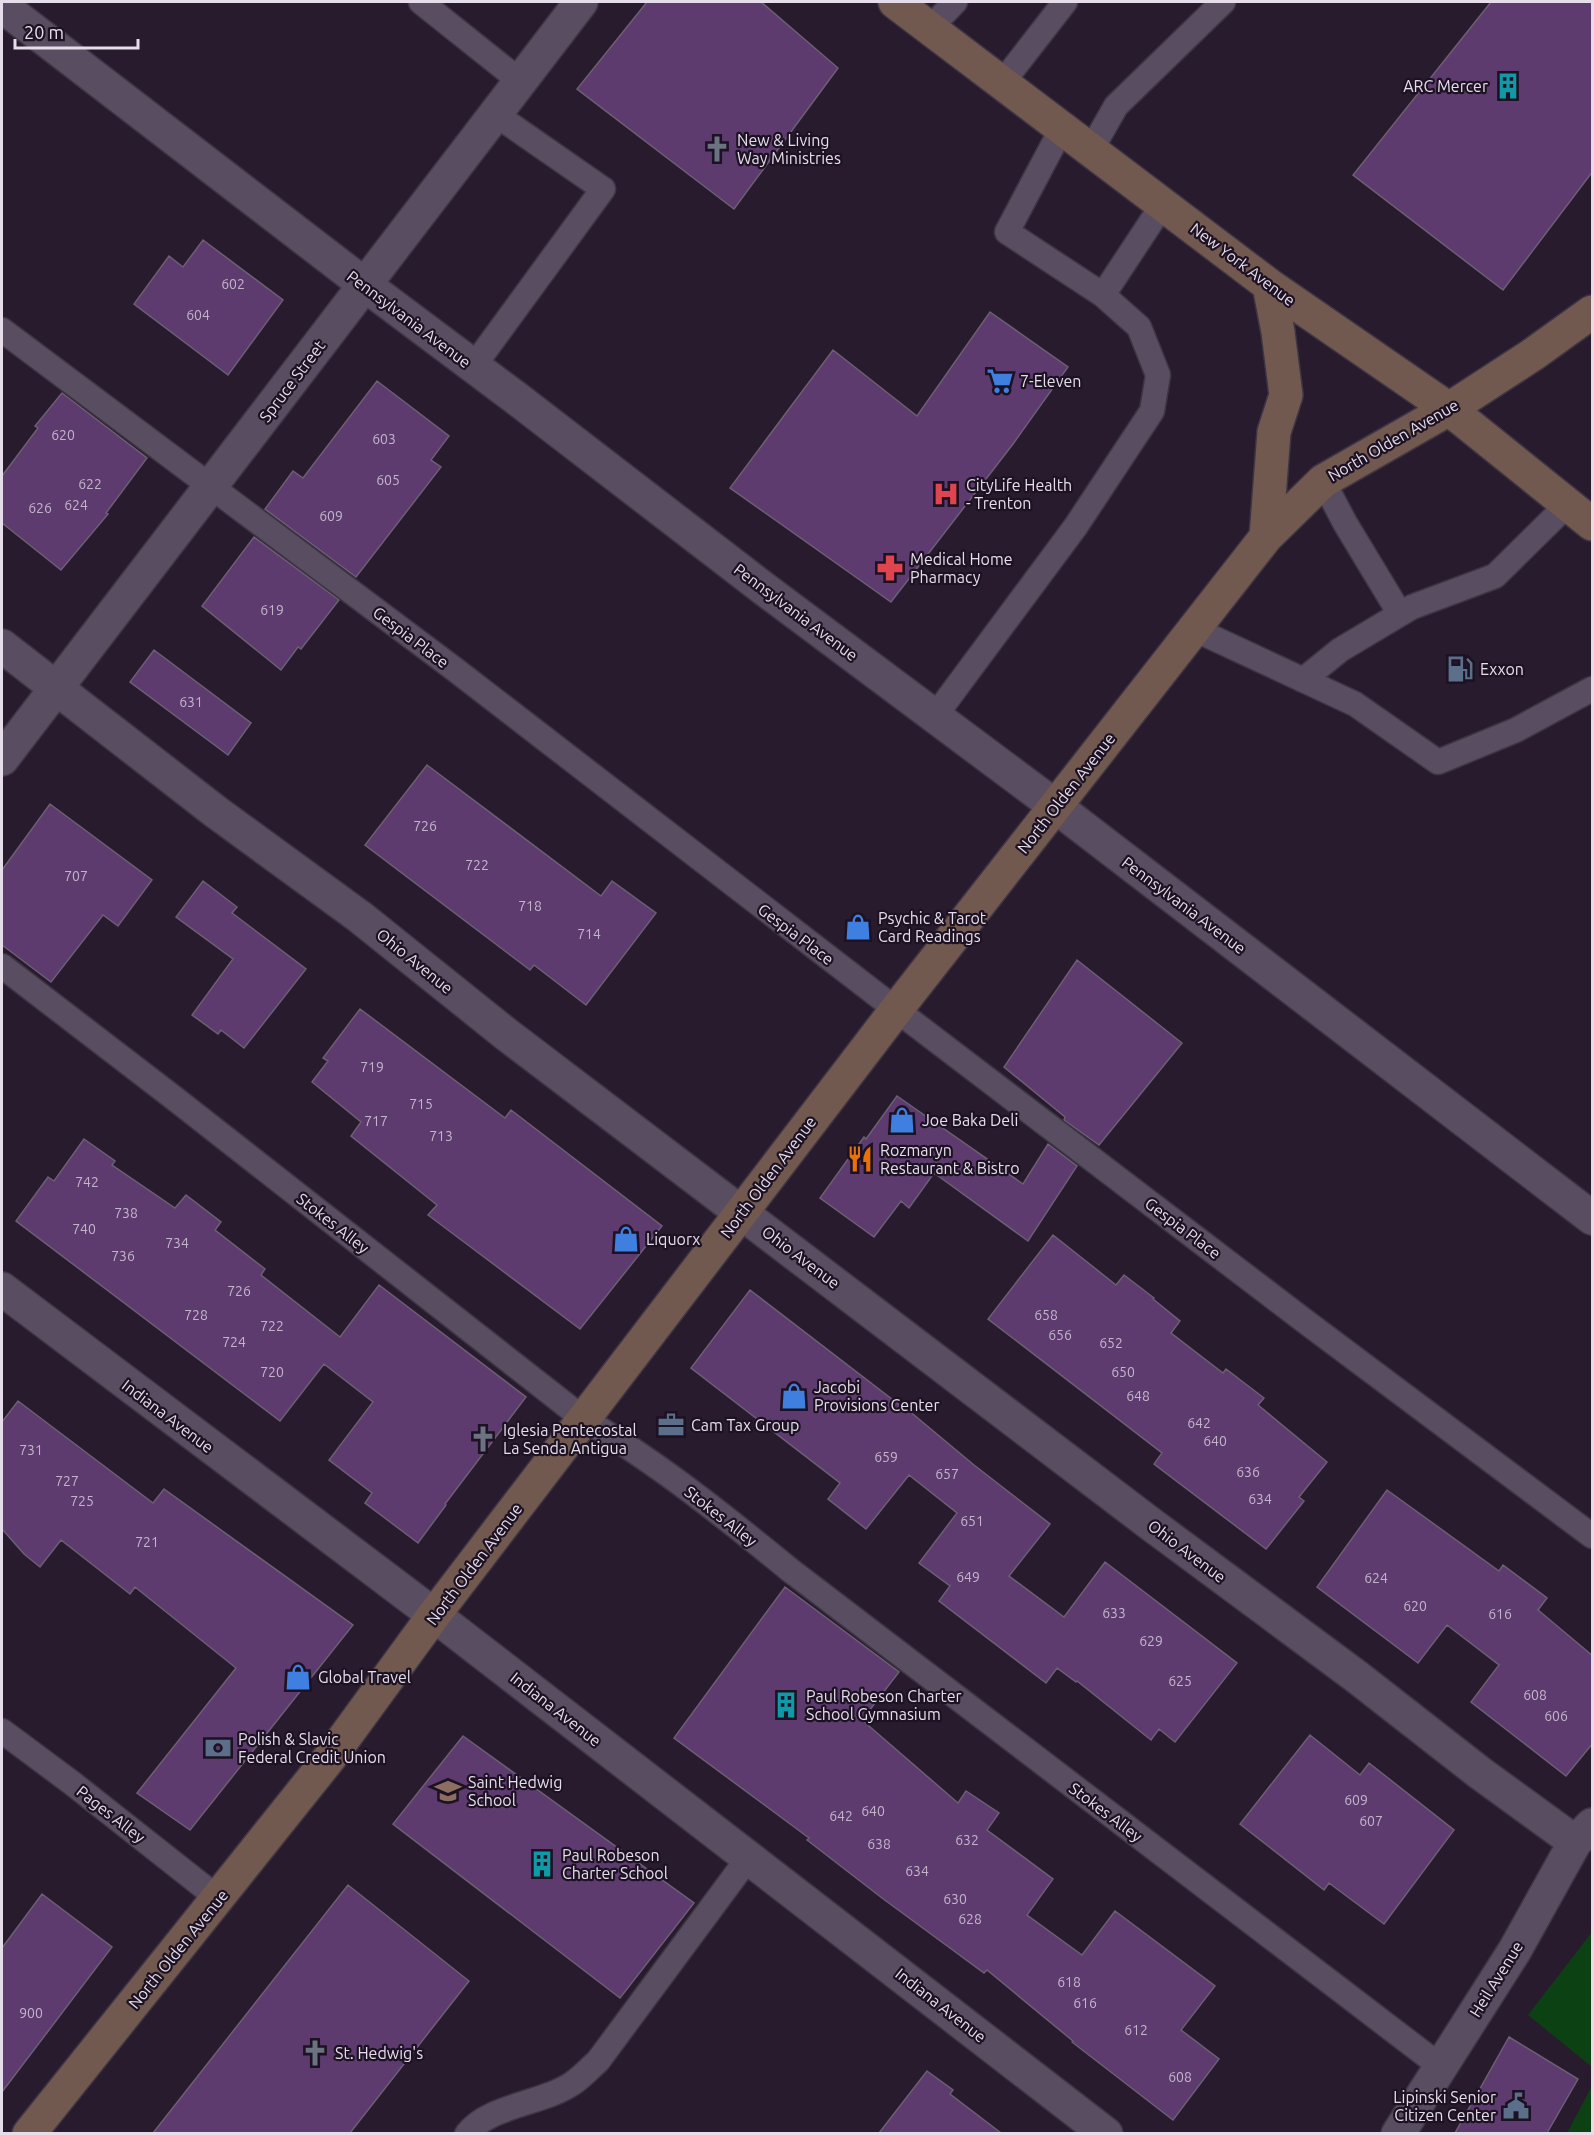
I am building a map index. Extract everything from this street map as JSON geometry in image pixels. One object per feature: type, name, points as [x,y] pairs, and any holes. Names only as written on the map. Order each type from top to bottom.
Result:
[{"type":"main road","name":"New York Avenue","points":[[895,2],[1269,285],[1449,409],[1580,514]]},
{"type":"main road","points":[[1266,537],[1274,432],[1286,395],[1269,285]]},
{"type":"main road","name":"North Olden Avenue","points":[[29,2133],[219,1899],[331,1756],[434,1615],[896,1010],[1266,537],[1323,481],[1449,409],[1593,312]]},
{"type":"street","name":"Spruce Street","points":[[2,759],[581,2]]},
{"type":"street","name":"Pennsylvania Avenue","points":[[2,6],[365,285],[1055,806],[1593,1218]]},
{"type":"street","name":"Ohio Avenue","points":[[2,646],[216,812],[360,917],[506,1034],[1148,1522],[1357,1677],[1480,1773],[1584,1833]]},
{"type":"street","name":"Indiana Avenue","points":[[2,1289],[434,1615],[1106,2133]]},
{"type":"street","name":"Heil Avenue","points":[[1398,2133],[1515,1950],[1584,1833]]},
{"type":"lane","points":[[421,2],[520,81]]},
{"type":"lane","points":[[930,28],[954,2]]},
{"type":"lane","points":[[1002,83],[1065,2]]},
{"type":"lane","points":[[1091,150],[1116,106],[1223,2]]},
{"type":"lane","points":[[473,367],[603,189],[495,114]]},
{"type":"lane","points":[[935,716],[1076,526],[1152,411],[1158,375],[1138,327],[1103,295],[1007,232],[1062,128]]},
{"type":"lane","points":[[1103,295],[1164,204]]},
{"type":"lane","name":"Gespia Place","points":[[2,330],[453,668],[896,1010],[1593,1536]]},
{"type":"lane","points":[[1323,481],[1345,523],[1400,614]]},
{"type":"lane","points":[[1303,680],[1340,651],[1412,607],[1495,576],[1580,514]]},
{"type":"lane","points":[[1194,629],[1355,704],[1438,762],[1516,730],[1593,689]]},
{"type":"lane","name":"Stokes Alley","points":[[2,966],[585,1420],[631,1448],[741,1530],[790,1570],[1440,2066]]},
{"type":"lane","name":"Pages Alley","points":[[2,1731],[219,1899]]},
{"type":"lane","points":[[467,2133],[473,2125],[502,2111],[534,2101],[572,2084],[598,2061],[749,1857]]},
{"type":"green space","points":[[1592,1932],[1592,2067],[1528,2015]]},
{"type":"green space","points":[[1592,2086],[1592,2133],[1567,2133]]},
{"type":"building","name":"New & Living Way Ministries","points":[[647,2],[761,2],[838,68],[734,209],[577,89]]},
{"type":"building","name":"ARC Mercer","points":[[1491,2],[1593,2],[1593,171],[1503,290],[1353,175]]},
{"type":"building","points":[[203,240],[283,300],[228,375],[134,304],[169,256],[183,267]]},
{"type":"building","points":[[990,312],[1068,367],[1013,444],[891,602],[730,488],[833,350],[917,416]]},
{"type":"building","points":[[377,381],[449,436],[431,460],[441,467],[356,577],[265,509],[293,471],[303,478]]},
{"type":"building","points":[[62,393],[147,458],[106,513],[108,514],[61,570],[2,523],[2,476],[38,428],[35,426]]},
{"type":"building","points":[[254,537],[339,600],[301,649],[298,647],[281,670],[202,606]]},
{"type":"building","points":[[154,650],[251,723],[228,755],[130,682]]},
{"type":"building","points":[[427,765],[601,896],[612,881],[656,913],[586,1005],[534,965],[530,970],[365,845]]},
{"type":"building","points":[[50,804],[152,880],[118,926],[103,915],[51,982],[2,945],[2,870]]},
{"type":"building","points":[[203,881],[237,907],[232,913],[306,969],[244,1048],[221,1030],[218,1034],[192,1015],[233,959],[176,917]]},
{"type":"building","points":[[1077,960],[1182,1043],[1099,1145],[1064,1120],[1065,1117],[1004,1067]]},
{"type":"building","points":[[360,1009],[505,1118],[511,1110],[662,1226],[580,1329],[428,1215],[437,1205],[351,1136],[361,1122],[312,1082],[328,1061],[323,1058]]},
{"type":"building","points":[[897,1096],[1023,1184],[1048,1144],[1077,1166],[1028,1241],[934,1173],[909,1208],[901,1201],[874,1237],[820,1198]]},
{"type":"building","points":[[84,1139],[115,1161],[112,1165],[175,1208],[186,1195],[221,1222],[215,1230],[265,1269],[261,1275],[340,1337],[379,1285],[526,1397],[418,1543],[365,1503],[372,1493],[329,1460],[373,1402],[324,1364],[280,1421],[16,1221],[48,1177],[54,1181]]},
{"type":"building","points":[[1053,1235],[1116,1285],[1124,1275],[1154,1298],[1180,1321],[1171,1333],[1223,1373],[1226,1369],[1264,1398],[1258,1405],[1327,1462],[1299,1497],[1304,1501],[1266,1549],[1154,1464],[1162,1453],[988,1319]]},
{"type":"building","points":[[750,1290],[902,1405],[1050,1524],[1009,1576],[1064,1617],[1105,1562],[1237,1663],[1175,1742],[1159,1729],[1151,1740],[1077,1681],[1057,1668],[1046,1683],[939,1601],[950,1586],[919,1563],[957,1513],[909,1475],[866,1529],[828,1499],[840,1483],[691,1368]]},
{"type":"building","points":[[18,1401],[153,1503],[164,1489],[353,1625],[190,1830],[137,1793],[236,1668],[135,1587],[130,1594],[61,1540],[40,1567],[24,1554],[2,1529],[2,1422]]},
{"type":"building","points":[[1387,1490],[1499,1571],[1503,1565],[1547,1598],[1538,1610],[1593,1656],[1593,1743],[1566,1776],[1471,1702],[1499,1665],[1447,1625],[1418,1663],[1317,1587]]},
{"type":"building","points":[[785,1587],[899,1672],[862,1720],[958,1803],[966,1791],[999,1813],[987,1830],[1053,1879],[1027,1915],[1082,1955],[1115,1911],[1215,1986],[1181,2030],[1219,2059],[1173,2120],[1072,2042],[987,1970],[984,1973],[882,1898],[807,1840],[809,1838],[674,1738]]},
{"type":"building","points":[[1310,1735],[1360,1775],[1369,1763],[1454,1830],[1384,1924],[1329,1883],[1324,1890],[1240,1824]]},
{"type":"building","name":"Paul Robeson Charter School","points":[[463,1736],[694,1903],[620,1998],[393,1824]]},
{"type":"building","name":"St. Hedwig's","points":[[348,1885],[469,1981],[350,2133],[153,2133]]},
{"type":"building","points":[[42,1894],[112,1947],[2,2092],[2,1948]]},
{"type":"building","name":"Lipinski Senior Citizen Center","points":[[1509,2037],[1578,2079],[1547,2133],[1455,2133]]},
{"type":"building","points":[[927,2071],[953,2090],[950,2094],[1001,2133],[879,2133]]},
{"type":"place","name":"ARC Mercer","points":[[1508,86]]},
{"type":"place","name":"New & Living Way Ministries","points":[[717,149]]},
{"type":"place","name":"7-Eleven","points":[[1000,381]]},
{"type":"place","name":"CityLife Health - Trenton","points":[[946,494]]},
{"type":"place","name":"Medical Home Pharmacy","points":[[890,568]]},
{"type":"place","name":"Exxon","points":[[1460,669]]},
{"type":"place","name":"Psychic & Tarot Card Readings","points":[[858,927]]},
{"type":"place","name":"Joe Baka Deli","points":[[902,1120]]},
{"type":"place","name":"Rozmaryn Restaurant & Bistro","points":[[860,1159]]},
{"type":"place","name":"Liquorx","points":[[626,1239]]},
{"type":"place","name":"Jacobi Provisions Center","points":[[794,1396]]},
{"type":"place","name":"Cam Tax Group","points":[[671,1425]]},
{"type":"place","name":"Iglesia Pentecostal La Senda Antigua","points":[[483,1439]]},
{"type":"place","name":"Global Travel","points":[[298,1677]]},
{"type":"place","name":"Paul Robeson Charter School Gymnasium","points":[[786,1705]]},
{"type":"place","name":"Polish & Slavic Federal Credit Union","points":[[218,1748]]},
{"type":"place","name":"Saint Hedwig School","points":[[448,1791]]},
{"type":"place","name":"Paul Robeson Charter School","points":[[542,1864]]},
{"type":"place","name":"St. Hedwig's","points":[[315,2053]]},
{"type":"place","name":"Lipinski Senior Citizen Center","points":[[1516,2106]]}]
